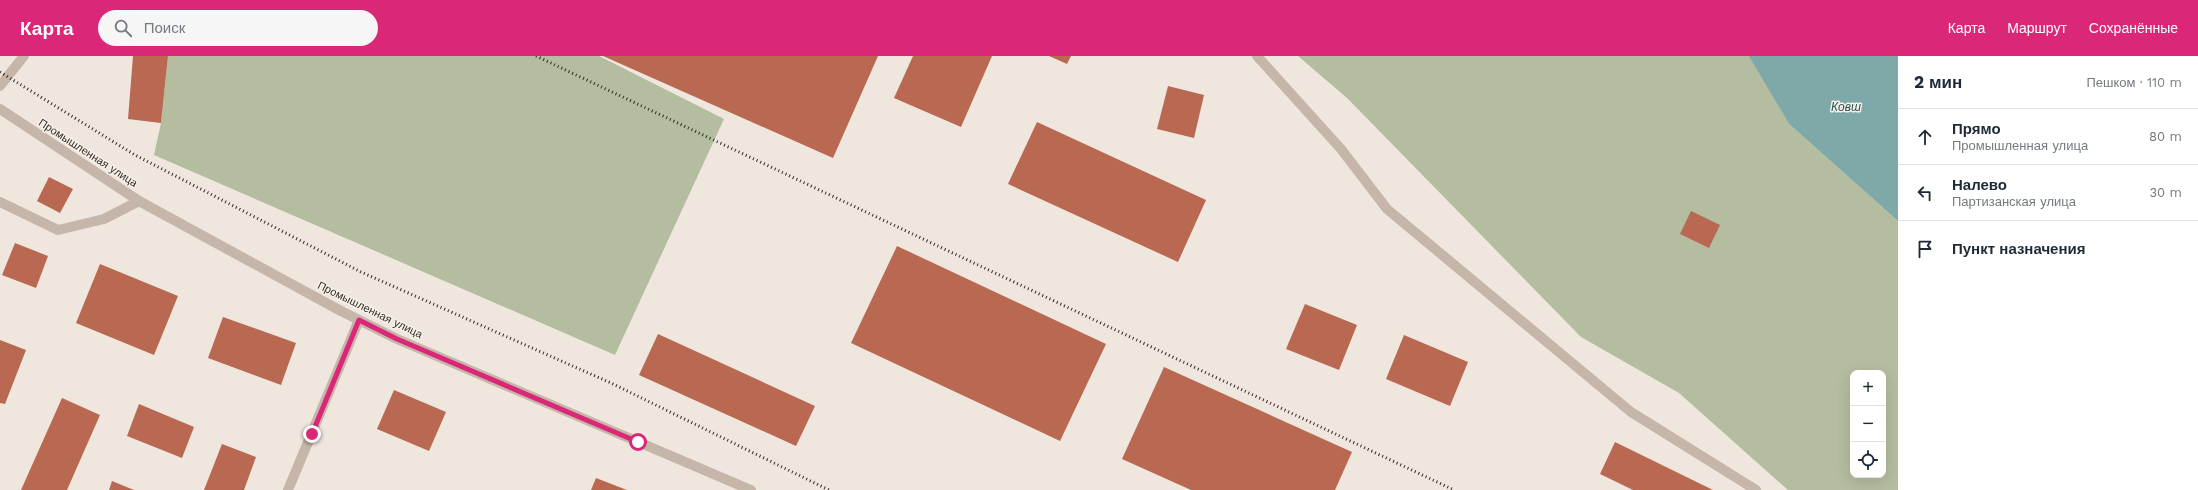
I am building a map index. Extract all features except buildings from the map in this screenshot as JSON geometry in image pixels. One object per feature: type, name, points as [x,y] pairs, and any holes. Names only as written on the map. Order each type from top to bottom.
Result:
[{"type":"street","points":[[0,86],[24,56]]},
{"type":"street","points":[[1257,56],[1341,149],[1387,209],[1631,412],[1756,490]]},
{"type":"street","name":"Промышленная улица","points":[[0,109],[139,200],[359,320],[397,339],[751,490]]},
{"type":"street","points":[[0,202],[58,230],[104,219],[139,200]]},
{"type":"street","points":[[288,490],[359,320]]},
{"type":"green space","points":[[168,56],[599,56],[724,119],[615,355],[154,155],[161,123]]},
{"type":"green space","points":[[1298,56],[1750,56],[1789,124],[1898,221],[1898,490],[1788,490],[1679,393],[1581,337],[1347,98]]},
{"type":"water","name":"Ковш","points":[[1749,56],[1898,56],[1898,221],[1789,124]]},
{"type":"railway","points":[[536,56],[1454,490]]},
{"type":"railway","points":[[0,72],[135,155],[361,272],[611,383],[829,490]]},
{"type":"route","points":[[312,434],[359,320],[397,339],[638,442]]}]
